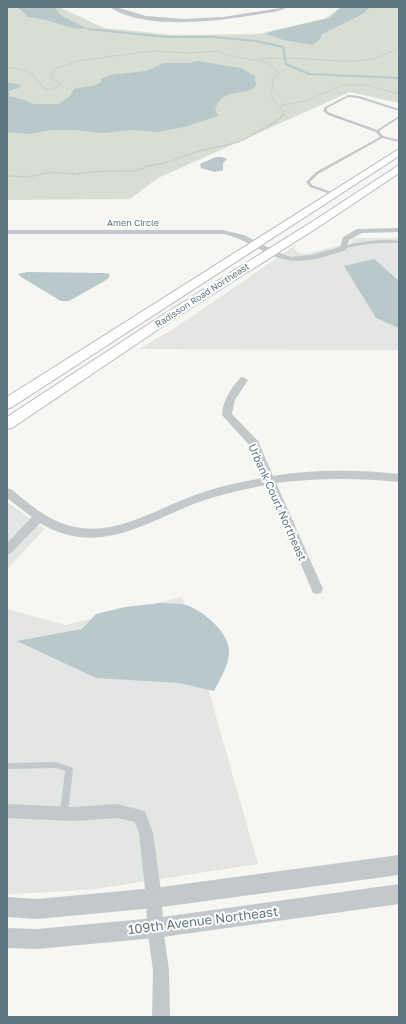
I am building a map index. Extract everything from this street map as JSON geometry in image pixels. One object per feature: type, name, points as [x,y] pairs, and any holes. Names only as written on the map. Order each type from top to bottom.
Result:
[{"type":"main road","name":"Radisson Road Northeast","points":[[7,404],[399,152]]},
{"type":"main road","name":"Radisson Road Northeast","points":[[7,424],[162,321],[319,222],[399,168]]},
{"type":"street","points":[[112,7],[134,15],[151,18],[202,21],[243,16],[285,7]]},
{"type":"street","points":[[343,248],[346,239],[360,231],[399,230]]},
{"type":"street","name":"Amen Circle","points":[[7,232],[223,232],[239,236],[286,258],[300,259],[343,248]]},
{"type":"street","name":"Urbank Court Northeast","points":[[243,380],[227,405],[227,415],[254,444],[317,589]]},
{"type":"street","points":[[7,492],[58,528],[76,532],[116,532],[140,524],[200,498],[269,480],[334,474],[366,474],[399,478]]},
{"type":"street","points":[[7,550],[40,516]]},
{"type":"street","points":[[7,812],[64,813],[117,811],[140,816],[146,833],[154,898],[155,928],[161,970],[160,1017]]},
{"type":"street","points":[[7,907],[37,909],[154,898],[399,865]]},
{"type":"street","name":"109th Avenue Northeast","points":[[7,938],[37,939],[155,928],[399,894]]},
{"type":"lane","points":[[399,110],[358,97],[348,96],[326,108],[325,111],[329,114],[377,131],[382,137],[399,141]]},
{"type":"lane","points":[[377,131],[399,118]]},
{"type":"lane","points":[[333,194],[311,186],[308,182],[317,173],[382,137]]},
{"type":"lane","points":[[343,248],[385,240],[399,242]]},
{"type":"lane","points":[[7,766],[56,765],[69,769],[64,813]]},
{"type":"path","points":[[7,67],[28,71],[38,80],[43,88],[50,90],[59,86],[58,82],[51,78],[52,73],[56,68],[88,58],[162,51],[191,53],[217,51],[234,57],[259,59],[363,62],[382,57],[399,47]]},
{"type":"path","points":[[7,176],[30,177],[50,172],[73,174],[103,171],[126,172],[165,163],[198,151],[240,142],[278,120],[284,113],[270,94],[273,87],[272,80],[279,75],[279,73],[273,67],[259,59]]},
{"type":"shaded area","points":[[7,7],[59,7],[104,28],[174,35],[259,34],[326,18],[341,7],[399,7],[399,103],[350,92],[158,178],[130,199],[7,200]]},
{"type":"shaded area","points":[[18,7],[54,7],[62,16],[88,29],[72,28],[46,20],[28,17]]},
{"type":"shaded area","points":[[341,7],[370,7],[363,14],[322,34],[320,39],[313,45],[283,40],[266,34],[273,31],[330,18]]},
{"type":"shaded area","points":[[197,61],[241,68],[255,76],[256,86],[245,91],[223,97],[215,109],[218,116],[184,127],[157,132],[133,130],[102,133],[74,130],[52,130],[30,134],[7,132],[7,82],[21,85],[19,88],[9,91],[9,96],[25,100],[33,104],[59,104],[70,96],[74,89],[96,85],[101,82],[101,79],[110,75],[146,71],[164,63],[189,63]]},
{"type":"shaded area","points":[[216,157],[227,159],[223,163],[223,170],[215,172],[201,168],[200,164]]},
{"type":"shaded area","points":[[354,238],[399,238],[399,350],[139,349],[178,326],[297,244],[295,250],[299,253],[306,254],[353,242],[352,240]]},
{"type":"shaded area","points":[[374,259],[399,281],[399,328],[376,318],[344,266]]},
{"type":"shaded area","points":[[27,272],[110,274],[108,279],[69,301],[61,301],[18,274]]},
{"type":"shaded area","points":[[7,502],[45,529],[7,569]]},
{"type":"shaded area","points":[[182,597],[258,864],[95,889],[7,894],[7,609],[66,625]]},
{"type":"shaded area","points":[[161,603],[183,604],[193,608],[208,617],[226,638],[229,653],[227,663],[214,691],[179,683],[96,678],[17,641],[82,629],[96,614],[125,607]]},
{"type":"waterway","points":[[88,29],[166,37],[214,37],[256,41],[283,47],[286,64],[309,74],[399,78]]}]
